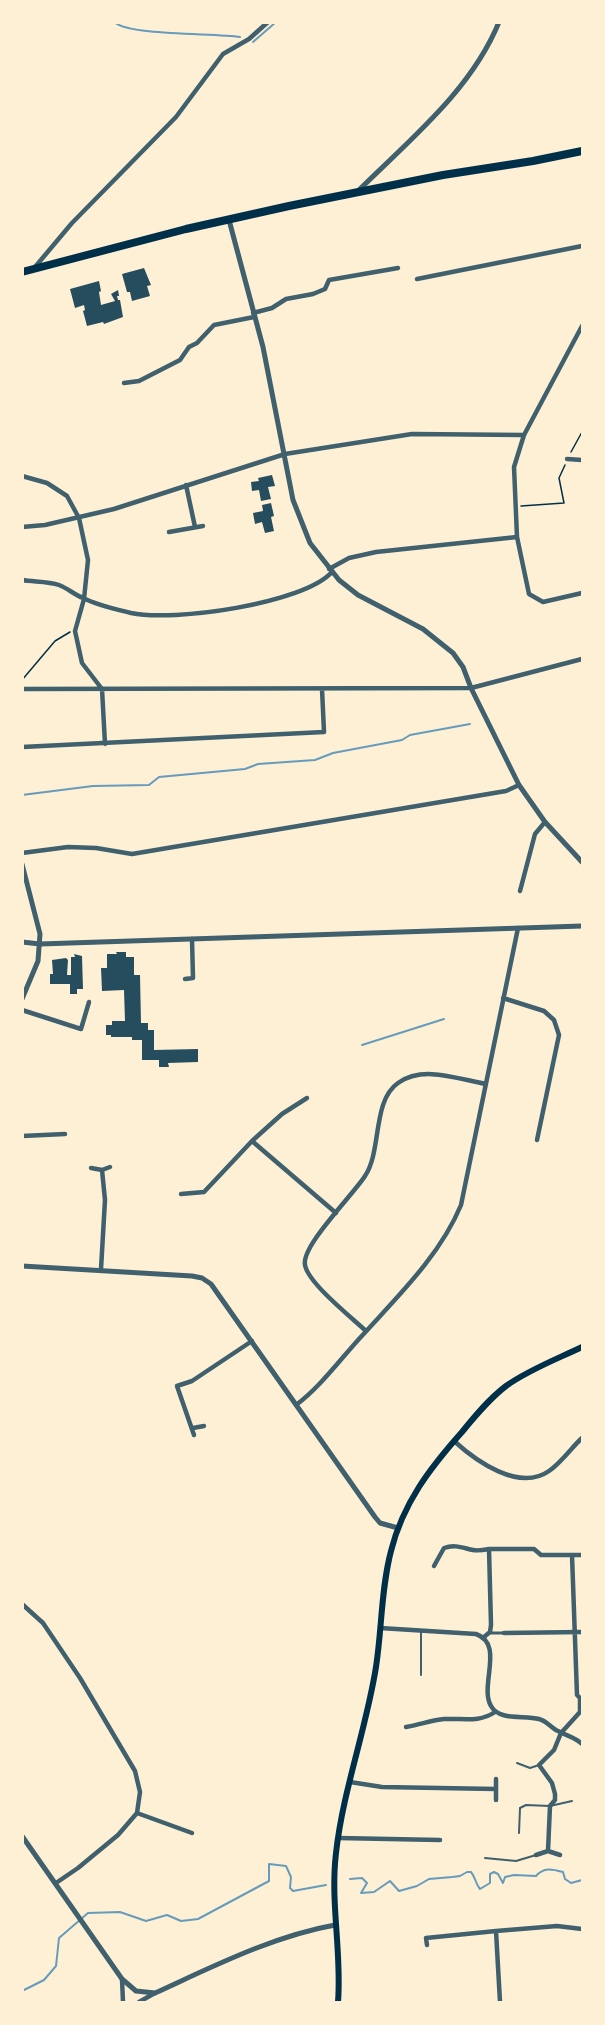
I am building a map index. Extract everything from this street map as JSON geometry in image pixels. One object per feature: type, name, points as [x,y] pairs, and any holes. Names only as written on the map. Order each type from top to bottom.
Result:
[{"type":"highway","points":[[22,272],[229,219],[443,175],[582,151]]},
{"type":"main road","points":[[339,2002],[335,1868],[338,1838],[372,1690],[388,1565],[406,1506],[417,1488],[454,1441],[506,1386],[582,1347]]},
{"type":"street","points":[[33,269],[72,223],[176,117],[223,54],[249,39],[268,22]]},
{"type":"street","points":[[357,192],[442,107],[475,69],[499,22]]},
{"type":"street","points":[[229,219],[263,347],[293,500],[310,543],[331,571],[358,595],[407,620],[441,642],[453,653],[463,666],[471,688],[519,785],[545,822],[582,862]]},
{"type":"street","points":[[417,279],[582,246]]},
{"type":"street","points":[[124,383],[139,381],[180,360],[189,347],[197,343],[214,325],[254,315],[286,299],[326,289],[329,280],[398,268]]},
{"type":"street","points":[[582,326],[524,435],[514,467],[517,537],[530,594],[543,602],[582,593]]},
{"type":"street","points":[[22,527],[79,518],[285,454],[412,434],[524,435]]},
{"type":"street","points":[[567,459],[582,460]]},
{"type":"street","points":[[22,476],[47,483],[67,496],[79,518],[88,560],[84,599],[75,628],[82,663],[102,689],[105,744]]},
{"type":"street","points":[[186,485],[195,527]]},
{"type":"street","points":[[169,532],[203,526]]},
{"type":"street","points":[[22,580],[58,585],[84,599],[133,613],[191,615],[237,609],[310,587],[325,581],[331,571],[350,558],[376,552],[517,537]]},
{"type":"street","points":[[22,689],[471,688],[582,659]]},
{"type":"street","points":[[22,747],[324,732],[322,689]]},
{"type":"street","points":[[22,854],[68,847],[96,848],[132,854],[506,791],[519,785]]},
{"type":"street","points":[[520,891],[535,834],[545,822]]},
{"type":"street","points":[[22,864],[40,934],[38,961],[22,999]]},
{"type":"street","points":[[524,877],[532,879]]},
{"type":"street","points":[[22,942],[40,944],[582,926]]},
{"type":"street","points":[[296,1405],[309,1395],[440,1247],[453,1226],[461,1205],[518,928]]},
{"type":"street","points":[[185,979],[193,978],[192,939]]},
{"type":"street","points":[[503,998],[544,1011],[554,1020],[559,1035],[537,1140]]},
{"type":"street","points":[[22,1011],[81,1029],[89,1002]]},
{"type":"street","points":[[366,1331],[314,1282],[306,1271],[304,1262],[309,1247],[367,1174],[374,1157],[386,1098],[395,1085],[409,1076],[424,1073],[486,1084]]},
{"type":"street","points":[[181,1194],[204,1192],[252,1141],[282,1114],[307,1098]]},
{"type":"street","points":[[22,1136],[65,1134]]},
{"type":"street","points":[[252,1141],[336,1213]]},
{"type":"street","points":[[91,1168],[102,1170],[110,1167]]},
{"type":"street","points":[[100,1269],[105,1200],[102,1170]]},
{"type":"street","points":[[22,1266],[100,1269],[202,1278],[211,1284],[375,1517],[380,1523],[398,1528]]},
{"type":"street","points":[[177,1386],[192,1381],[252,1341]]},
{"type":"street","points":[[174,1380],[194,1436]]},
{"type":"street","points":[[193,1428],[204,1426]]},
{"type":"street","points":[[454,1441],[485,1466],[509,1475],[533,1477],[547,1472],[582,1438]]},
{"type":"street","points":[[434,1566],[444,1548],[449,1546],[467,1546],[472,1550],[534,1549],[541,1555],[582,1555]]},
{"type":"street","points":[[489,1550],[491,1625],[486,1635],[490,1653],[489,1702],[495,1712],[541,1719],[561,1733],[576,1738],[582,1744]]},
{"type":"street","points":[[548,1851],[550,1806],[555,1800],[555,1794],[552,1783],[539,1765],[554,1750],[561,1733],[580,1712],[573,1555]]},
{"type":"street","points":[[22,1604],[44,1623],[80,1678],[131,1763],[140,1792],[137,1814],[118,1834],[78,1868],[56,1883]]},
{"type":"street","points":[[380,1628],[486,1635],[582,1632]]},
{"type":"street","points":[[406,1727],[445,1719],[484,1718],[495,1712]]},
{"type":"street","points":[[496,1779],[496,1800]]},
{"type":"street","points":[[350,1782],[382,1787],[496,1790]]},
{"type":"street","points":[[137,1814],[192,1833]]},
{"type":"street","points":[[22,1836],[122,1979],[136,1991],[155,1993]]},
{"type":"street","points":[[338,1838],[440,1839]]},
{"type":"street","points":[[536,1855],[548,1851],[560,1855]]},
{"type":"street","points":[[139,2002],[263,1947],[311,1930],[336,1925]]},
{"type":"street","points":[[426,1938],[557,1926],[582,1929]]},
{"type":"street","points":[[425,1929],[427,1945]]},
{"type":"street","points":[[496,1931],[500,2002]]},
{"type":"street","points":[[122,1979],[123,2002]]},
{"type":"lane","points":[[421,1632],[421,1675]]},
{"type":"lane","points":[[517,1763],[530,1768],[539,1765]]},
{"type":"lane","points":[[519,1833],[520,1808],[526,1805],[550,1806],[572,1801]]},
{"type":"lane","points":[[484,1858],[516,1861],[536,1855]]},
{"type":"path","points":[[515,507],[564,503],[559,478],[582,432]]},
{"type":"path","points":[[22,680],[55,641],[75,628]]},
{"type":"building","points":[[144,268],[151,285],[147,286],[150,296],[132,301],[122,274]]},
{"type":"building","points":[[99,281],[101,305],[115,301],[111,294],[118,290],[119,296],[117,296],[123,317],[104,324],[103,322],[87,326],[83,311],[85,310],[84,305],[75,308],[70,289]]},
{"type":"building","points":[[272,475],[275,486],[268,487],[271,499],[261,501],[259,490],[252,491],[251,482]]},
{"type":"building","points":[[271,503],[274,531],[265,533],[262,522],[255,524],[253,513],[263,511],[262,505]]},
{"type":"building","points":[[116,952],[126,952],[126,957],[134,957],[134,975],[140,975],[141,1023],[148,1023],[148,1030],[154,1030],[154,1050],[198,1049],[198,1062],[168,1063],[169,1067],[159,1067],[159,1060],[142,1060],[142,1040],[106,1035],[106,1025],[112,1025],[112,1021],[125,1021],[124,990],[102,991],[101,968],[107,968],[107,954],[117,954]]},
{"type":"building","points":[[74,954],[82,956],[83,989],[77,989],[77,994],[70,994],[70,984],[50,984],[50,974],[53,974],[52,960],[66,958],[68,960],[67,975],[71,975],[71,957],[75,957]]},
{"type":"waterway","points":[[114,22],[137,30],[240,37]]},
{"type":"waterway","points":[[253,42],[276,22]]},
{"type":"waterway","points":[[22,795],[93,786],[149,785],[159,777],[245,769],[258,764],[315,760],[333,753],[402,740],[410,735],[470,724]]},
{"type":"waterway","points":[[362,1045],[444,1019]]},
{"type":"waterway","points":[[22,1991],[44,1980],[56,1966],[59,1938],[88,1913],[120,1912],[146,1921],[167,1915],[181,1921],[198,1919],[269,1881],[269,1864],[286,1866],[291,1877],[290,1888],[293,1891],[326,1885]]},
{"type":"waterway","points":[[350,1879],[362,1878],[367,1883],[361,1893],[374,1892],[390,1881],[399,1891],[417,1886],[429,1879],[460,1876],[467,1872],[471,1872],[480,1889],[490,1883],[490,1874],[494,1872],[498,1874],[503,1883],[505,1877],[536,1876],[548,1870],[563,1872],[565,1879],[571,1883],[582,1880]]}]
